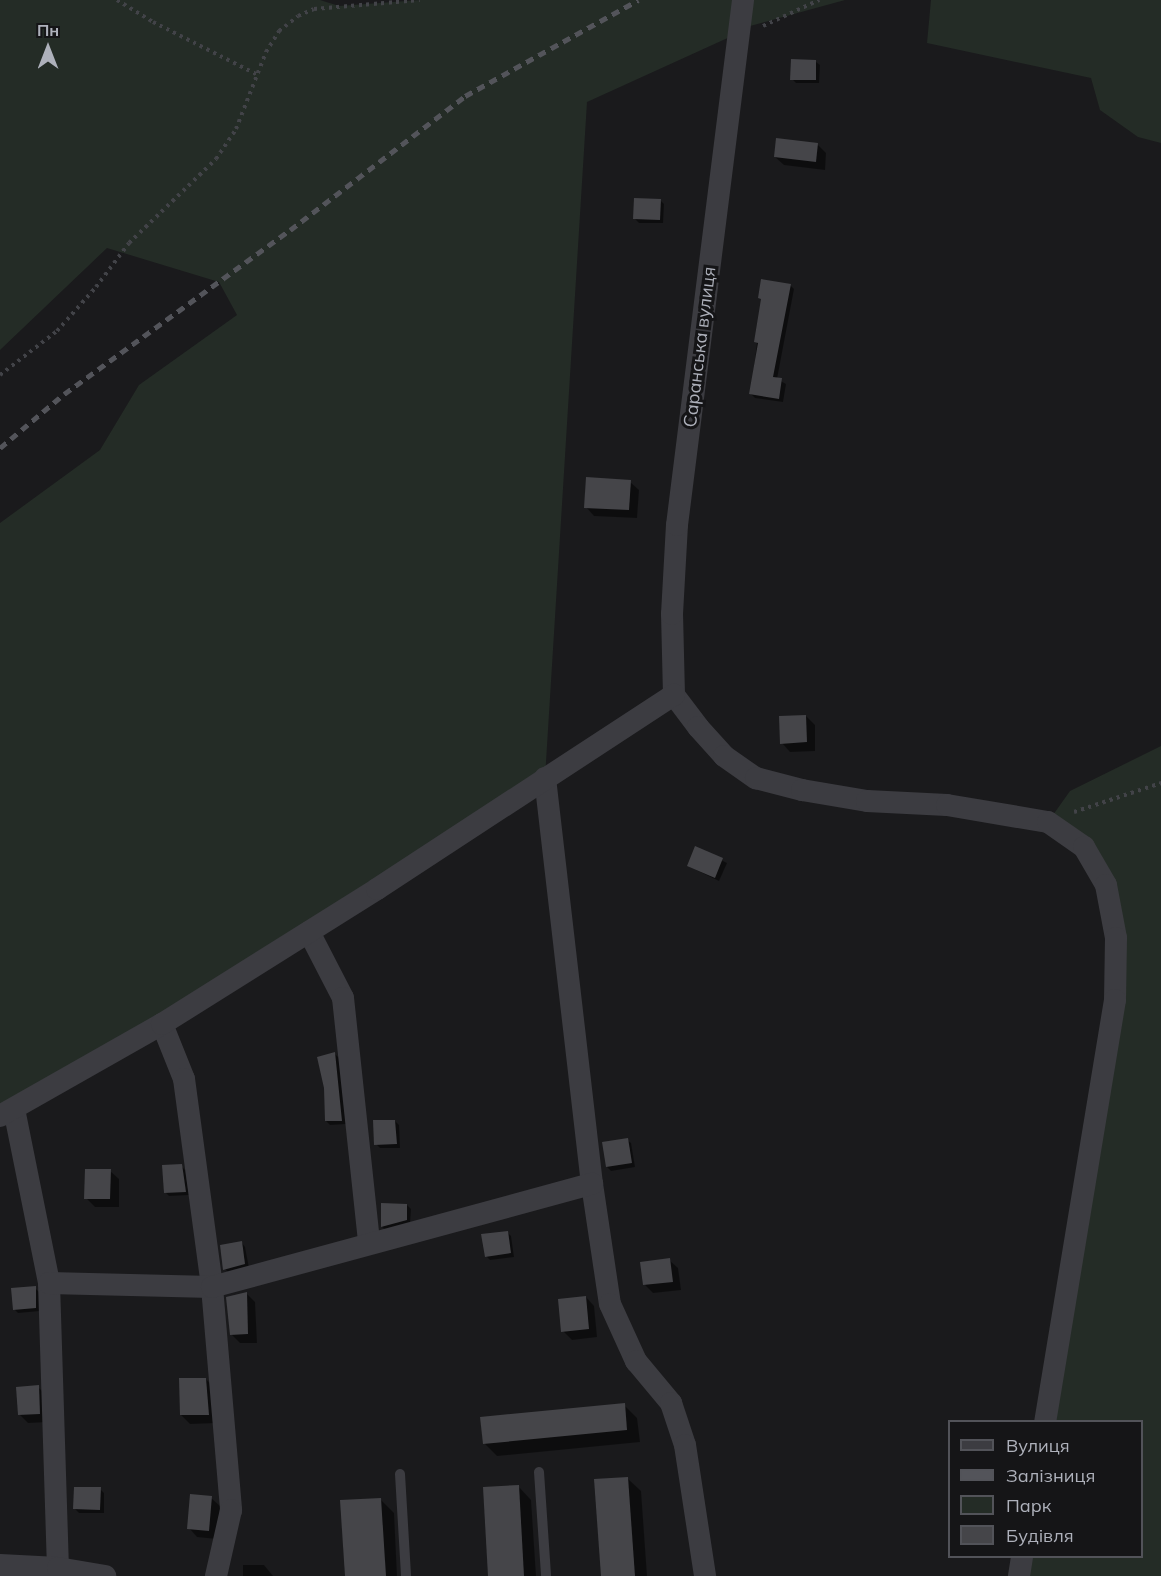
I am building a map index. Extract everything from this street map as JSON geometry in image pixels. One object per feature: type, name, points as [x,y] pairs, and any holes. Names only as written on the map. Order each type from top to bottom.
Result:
[{"type":"street","name":"Саранська вулиця","points":[[674,694],[672,614],[677,525],[743,0]]},
{"type":"street","points":[[58,1568],[49,1283],[7,1112],[162,1024],[309,932],[674,694],[698,727],[724,756],[756,778],[802,790],[867,801],[947,805],[1048,822],[1084,847],[1106,885],[1116,938],[1115,1000],[1045,1420]]},
{"type":"street","points":[[546,778],[592,1184],[610,1304],[636,1361],[671,1403],[686,1445],[705,1576]]},
{"type":"street","points":[[309,932],[343,998],[369,1243]]},
{"type":"street","points":[[162,1024],[184,1079],[212,1287],[231,1510],[216,1576]]},
{"type":"street","points":[[49,1283],[212,1287],[592,1184]]},
{"type":"street","points":[[1019,1576],[1022,1558]]},
{"type":"street","points":[[0,1565],[58,1568],[105,1576]]},
{"type":"lane","points":[[539,1472],[546,1576]]},
{"type":"lane","points":[[400,1474],[406,1576]]},
{"type":"path","points":[[117,0],[153,22],[258,75]]},
{"type":"path","points":[[0,375],[57,331],[96,287],[129,243],[216,159],[236,129],[266,52],[279,31],[298,16],[314,9],[420,0]]},
{"type":"path","points":[[740,36],[819,0]]},
{"type":"path","points":[[1048,822],[1161,783]]},
{"type":"green space","points":[[0,0],[320,0],[339,6],[420,0],[734,0],[732,36],[587,102],[545,778],[0,1116],[0,523],[100,450],[139,385],[237,315],[219,282],[107,248],[0,350]]},
{"type":"green space","points":[[752,0],[845,0],[750,26]]},
{"type":"green space","points":[[931,0],[1161,0],[1161,143],[1138,137],[1100,110],[1091,78],[927,43]]},
{"type":"green space","points":[[1161,746],[1161,1576],[1019,1576],[1022,1558],[1143,1558],[1143,1420],[1045,1420],[1115,1000],[1106,885],[1048,822],[1070,791]]},
{"type":"building","points":[[791,59],[816,60],[816,80],[790,80]]},
{"type":"building","points":[[776,138],[818,143],[816,162],[774,157]]},
{"type":"building","points":[[634,198],[661,199],[660,220],[633,219]]},
{"type":"building","points":[[761,279],[791,284],[773,377],[782,378],[779,399],[749,394],[758,343],[754,342],[761,299],[758,298]]},
{"type":"building","points":[[586,477],[631,480],[629,510],[584,508]]},
{"type":"building","points":[[806,715],[807,742],[780,744],[779,716]]},
{"type":"building","points":[[695,846],[723,858],[715,878],[687,866]]},
{"type":"building","points":[[335,1052],[342,1121],[325,1121],[324,1088],[317,1057]]},
{"type":"building","points":[[373,1120],[395,1120],[397,1144],[374,1145]]},
{"type":"building","points":[[628,1138],[632,1163],[606,1167],[602,1142]]},
{"type":"building","points":[[182,1164],[186,1192],[164,1193],[162,1165]]},
{"type":"building","points":[[85,1169],[111,1169],[110,1199],[84,1199]]},
{"type":"building","points":[[381,1203],[407,1204],[407,1220],[381,1227]]},
{"type":"building","points":[[508,1231],[511,1253],[485,1257],[481,1234]]},
{"type":"building","points":[[242,1241],[245,1264],[223,1270],[220,1245]]},
{"type":"building","points":[[670,1258],[673,1282],[643,1285],[640,1262]]},
{"type":"building","points":[[36,1286],[36,1308],[13,1310],[11,1288]]},
{"type":"building","points":[[247,1292],[248,1334],[230,1335],[226,1297]]},
{"type":"building","points":[[586,1296],[589,1329],[561,1332],[558,1299]]},
{"type":"building","points":[[179,1378],[206,1378],[209,1415],[180,1415]]},
{"type":"building","points":[[39,1385],[40,1414],[18,1415],[16,1387]]},
{"type":"building","points":[[625,1403],[627,1430],[483,1444],[480,1417]]},
{"type":"building","points":[[628,1477],[635,1576],[601,1576],[594,1479]]},
{"type":"building","points":[[519,1485],[524,1576],[488,1576],[483,1487]]},
{"type":"building","points":[[74,1487],[101,1487],[100,1510],[73,1509]]},
{"type":"building","points":[[190,1494],[212,1496],[209,1531],[187,1529]]},
{"type":"building","points":[[381,1498],[386,1576],[345,1576],[340,1500]]},
{"type":"railway","points":[[0,448],[64,394],[290,230],[465,96],[638,0]]}]
